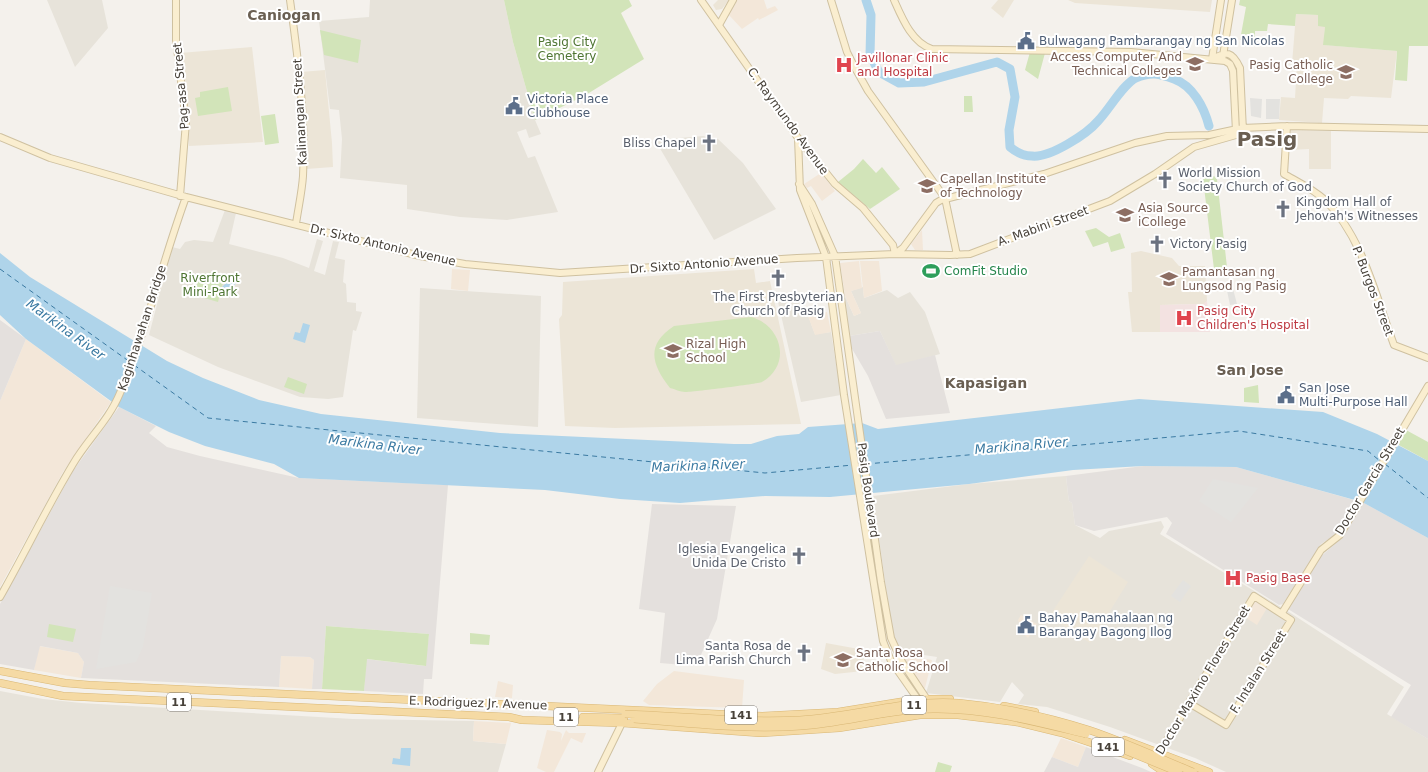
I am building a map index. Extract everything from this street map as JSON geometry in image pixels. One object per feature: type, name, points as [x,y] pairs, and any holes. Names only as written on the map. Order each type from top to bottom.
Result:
[{"type":"main road","name":"Pag-asa Street","points":[[176,0],[176,40],[186,122],[183,197]]},
{"type":"main road","name":"Kalinangan Street","points":[[290,0],[299,73],[303,131],[303,176],[296,224]]},
{"type":"main road","name":"C. Raymundo Avenue","points":[[701,0],[798,138],[835,184],[863,208],[893,245],[895,254]]},
{"type":"main road","points":[[719,25],[733,0]]},
{"type":"main road","points":[[831,0],[847,52],[868,91],[946,198],[957,255]]},
{"type":"main road","points":[[894,0],[909,29],[923,45],[932,49],[1131,52],[1222,60],[1230,64],[1233,71],[1241,131]]},
{"type":"main road","points":[[1212,59],[1221,0]]},
{"type":"main road","points":[[1222,60],[1232,0]]},
{"type":"main road","points":[[1212,59],[1224,53],[1232,56],[1241,71],[1241,131]]},
{"type":"main road","points":[[895,254],[903,248],[936,204],[946,198],[1044,174],[1150,139],[1180,134],[1209,135],[1287,126],[1428,129]]},
{"type":"main road","name":"P. Burgos Street","points":[[1287,126],[1284,174],[1314,191],[1326,201],[1349,233],[1364,262],[1394,345],[1428,358]]},
{"type":"main road","name":"A. Mabini Street","points":[[826,256],[970,254],[1110,201],[1156,174],[1194,147],[1241,131]]},
{"type":"main road","name":"Dr. Sixto Antonio Avenue","points":[[0,137],[50,158],[183,197],[296,224],[343,238],[443,261],[557,273],[826,256]]},
{"type":"main road","points":[[798,138],[798,183]]},
{"type":"main road","name":"Pasig Boulevard","points":[[798,183],[812,204],[835,256],[881,582],[894,645],[902,662],[928,699],[930,714]]},
{"type":"main road","name":"Pasig Boulevard","points":[[798,183],[826,256],[844,395],[872,582],[886,650],[902,679],[918,699],[922,714]]},
{"type":"main road","name":"Kaginhawahan Bridge","points":[[0,597],[74,463],[106,418],[120,394],[146,323],[183,197]]},
{"type":"main road","name":"Doctor Garcia Street","points":[[1282,614],[1321,550],[1340,535],[1428,386]]},
{"type":"main road","name":"Doctor Maximo Flores Street","points":[[1152,764],[1254,596],[1282,614]]},
{"type":"main road","name":"F. Intalan Street","points":[[1189,703],[1226,724],[1291,620],[1282,614]]},
{"type":"main road","name":"E. Rodriguez Jr. Avenue","points":[[0,671],[61,682],[95,685],[762,716],[800,715],[918,699],[959,700],[1020,708],[1096,729],[1209,772]]},
{"type":"main road","name":"E. Rodriguez Jr. Avenue","points":[[0,683],[63,696],[509,717],[623,719]]},
{"type":"main road","name":"11","points":[[623,719],[669,716],[716,720],[800,720],[838,716],[902,706],[959,704],[1032,715],[1090,731],[1193,772]]},
{"type":"main road","name":"11","points":[[568,706],[623,719],[739,727],[800,726],[839,722],[903,711],[933,708],[959,710],[1031,720],[1089,735],[1178,772]]},
{"type":"main road","points":[[860,708],[863,723]]},
{"type":"main road","points":[[1016,722],[1020,708]]},
{"type":"main road","name":"141","points":[[623,719],[760,733],[801,731],[922,714],[958,715],[1016,722],[1074,736],[1152,764],[1169,772]]},
{"type":"main road","points":[[598,772],[623,719]]},
{"type":"main road","name":"141","points":[[1159,753],[1178,772]]},
{"type":"main road","name":"141","points":[[1152,764],[1164,772]]},
{"type":"shaded area","points":[[47,0],[102,0],[108,28],[75,67]]},
{"type":"shaded area","points":[[370,0],[504,0],[513,42],[535,120],[541,134],[529,138],[526,129],[517,132],[528,158],[535,156],[558,212],[507,220],[460,217],[407,209],[407,185],[340,178],[342,139],[339,110],[330,109],[319,21],[369,17]]},
{"type":"shaded area","points":[[718,0],[729,0],[722,9],[716,10],[713,5]]},
{"type":"shaded area","points":[[736,0],[764,0],[767,9],[775,6],[778,10],[759,20],[758,18],[742,29],[727,13]]},
{"type":"shaded area","points":[[998,0],[1014,0],[1003,18],[991,8]]},
{"type":"shaded area","points":[[1068,0],[1212,0],[1210,12],[1075,3]]},
{"type":"shaded area","name":"Pasig Catholic College","points":[[1296,14],[1319,15],[1325,27],[1324,45],[1397,51],[1391,98],[1351,96],[1348,99],[1324,98],[1322,123],[1279,120],[1281,97],[1295,98],[1297,64],[1292,64]]},
{"type":"shaded area","points":[[252,47],[263,142],[189,146],[180,53]]},
{"type":"shaded area","points":[[325,70],[333,167],[306,169],[301,72]]},
{"type":"shaded area","points":[[1250,98],[1262,99],[1261,118],[1251,116]]},
{"type":"shaded area","points":[[1266,99],[1280,99],[1279,119],[1266,119]]},
{"type":"shaded area","points":[[1291,130],[1331,131],[1331,169],[1309,169],[1309,149],[1291,150]]},
{"type":"shaded area","points":[[703,136],[718,139],[743,163],[776,209],[714,240],[655,140]]},
{"type":"shaded area","points":[[821,173],[835,191],[822,201],[811,186],[807,188],[804,184]]},
{"type":"shaded area","points":[[225,210],[236,213],[229,244],[283,258],[309,268],[317,239],[323,241],[314,271],[325,275],[333,241],[339,242],[335,258],[345,260],[343,282],[346,284],[347,302],[356,303],[356,311],[362,312],[356,331],[353,330],[343,397],[328,399],[300,397],[218,367],[149,335],[172,247],[180,249],[185,242],[194,240],[213,242]]},
{"type":"shaded area","points":[[922,230],[923,250],[915,250],[911,244]]},
{"type":"shaded area","name":"Pamantasan ng Lungsod ng Pasig","points":[[1141,251],[1172,258],[1179,266],[1205,266],[1207,301],[1204,304],[1160,305],[1160,332],[1132,332],[1128,292],[1132,292],[1131,253]]},
{"type":"shaded area","points":[[859,261],[862,288],[851,291],[861,313],[854,316],[845,296],[840,263]]},
{"type":"shaded area","points":[[860,261],[879,261],[882,291],[864,298]]},
{"type":"shaded area","points":[[452,269],[470,270],[468,291],[451,289]]},
{"type":"shaded area","name":"Rizal High School","points":[[754,269],[756,283],[770,281],[801,424],[615,428],[565,426],[559,319],[562,315],[563,282]]},
{"type":"shaded area","points":[[1232,285],[1237,304],[1230,305],[1226,286]]},
{"type":"shaded area","points":[[863,287],[864,298],[887,290],[898,298],[910,292],[925,312],[940,354],[896,366],[880,331],[849,336],[843,303],[845,296],[854,316],[861,313],[851,291]]},
{"type":"shaded area","points":[[420,288],[541,296],[538,427],[417,418]]},
{"type":"shaded area","points":[[801,297],[815,334],[831,332],[841,395],[801,402],[778,302]]},
{"type":"shaded area","name":"Pasig City Children's Hospital","points":[[1207,301],[1210,332],[1160,332],[1160,305],[1203,304]]},
{"type":"shaded area","points":[[827,312],[831,332],[815,335],[808,316]]},
{"type":"shaded area","points":[[0,320],[26,339],[0,401]]},
{"type":"shaded area","points":[[880,331],[896,365],[935,355],[950,413],[886,419],[868,376],[851,347],[849,336]]},
{"type":"shaded area","points":[[26,339],[111,402],[63,472],[0,587],[0,401]]},
{"type":"shaded area","points":[[119,407],[156,426],[149,433],[167,447],[200,456],[299,478],[448,485],[432,679],[424,679],[423,694],[364,691],[366,659],[425,666],[429,634],[326,626],[322,689],[312,689],[314,660],[310,657],[281,656],[279,687],[81,678],[84,662],[78,653],[40,646],[34,670],[0,664],[0,604],[73,471]]},
{"type":"shaded area","points":[[1143,466],[1236,467],[1354,500],[1338,533],[1321,544],[1283,604],[1279,605],[1166,534],[1172,523],[1167,517],[1094,531],[1075,525],[1072,503],[1069,501],[1066,476]]},
{"type":"shaded area","points":[[1066,476],[1069,501],[1072,503],[1075,525],[1100,538],[1109,531],[1161,521],[1164,527],[1160,534],[1289,612],[1404,687],[1387,714],[1428,739],[1428,772],[1226,772],[1195,758],[1110,727],[1047,707],[1018,704],[1024,695],[1012,682],[1000,702],[926,693],[937,657],[898,651],[891,625],[873,496],[969,484]]},
{"type":"shaded area","points":[[1213,479],[1258,488],[1231,522],[1199,501]]},
{"type":"shaded area","points":[[1362,502],[1428,538],[1428,739],[1391,717],[1411,685],[1288,609],[1319,558],[1342,538]]},
{"type":"shaded area","points":[[652,504],[736,506],[717,619],[696,666],[660,663],[665,613],[639,609]]},
{"type":"shaded area","points":[[1089,556],[1128,582],[1090,643],[1049,617]]},
{"type":"shaded area","points":[[1183,580],[1191,586],[1180,602],[1171,596]]},
{"type":"shaded area","points":[[110,586],[152,593],[143,646],[136,662],[96,669]]},
{"type":"shaded area","points":[[1254,601],[1267,608],[1257,625],[1243,616]]},
{"type":"shaded area","points":[[1021,615],[1037,624],[1028,638],[1023,633],[1018,620]]},
{"type":"shaded area","name":"Santa Rosa Catholic School","points":[[826,643],[864,650],[863,671],[835,674],[821,669]]},
{"type":"shaded area","points":[[39,646],[78,653],[84,662],[81,678],[34,670]]},
{"type":"shaded area","points":[[902,655],[932,660],[925,688],[922,688],[910,671]]},
{"type":"shaded area","points":[[281,656],[310,657],[314,660],[312,689],[279,687]]},
{"type":"shaded area","points":[[674,671],[744,680],[742,708],[649,705],[643,701],[657,684]]},
{"type":"shaded area","points":[[498,681],[513,685],[512,698],[495,697]]},
{"type":"shaded area","points":[[0,691],[43,699],[81,703],[353,719],[474,721],[473,741],[506,744],[498,772],[0,772]]},
{"type":"shaded area","points":[[474,721],[511,723],[506,744],[473,741]]},
{"type":"shaded area","points":[[547,730],[560,732],[562,734],[561,741],[566,730],[569,733],[586,733],[582,743],[571,738],[554,772],[546,772],[537,768]]},
{"type":"shaded area","points":[[1061,738],[1086,747],[1078,767],[1052,757]]},
{"type":"shaded area","points":[[1086,747],[1151,772],[1044,772],[1052,757],[1078,767]]},
{"type":"green space","name":"Pasig City Cemetery","points":[[504,0],[629,0],[632,6],[621,13],[644,59],[584,96],[535,120],[513,42]]},
{"type":"green space","points":[[1240,0],[1428,0],[1428,46],[1409,46],[1407,81],[1395,80],[1397,51],[1323,45],[1325,27],[1318,26],[1318,15],[1296,14],[1295,26],[1268,24],[1267,31],[1255,31],[1255,40],[1240,40],[1246,7],[1239,5]]},
{"type":"green space","points":[[320,30],[361,40],[358,63],[324,55]]},
{"type":"green space","points":[[1030,52],[1045,53],[1038,79],[1025,70]]},
{"type":"green space","points":[[228,87],[232,111],[198,116],[195,98],[200,97],[200,92]]},
{"type":"green space","points":[[964,96],[972,96],[973,112],[964,112]]},
{"type":"green space","points":[[275,114],[279,143],[265,145],[261,116]]},
{"type":"green space","points":[[863,159],[876,173],[882,167],[900,189],[870,209],[838,182],[854,169]]},
{"type":"green space","points":[[1214,176],[1217,179],[1227,267],[1214,269],[1203,179]]},
{"type":"green space","points":[[1096,228],[1109,237],[1120,233],[1125,248],[1111,252],[1108,242],[1093,247],[1085,231]]},
{"type":"green space","name":"Riverfront Mini-Park","points":[[212,272],[225,275],[218,302],[194,295],[199,275]]},
{"type":"green space","points":[[751,317],[762,321],[770,328],[776,337],[780,356],[777,366],[771,375],[762,382],[725,388],[681,392],[670,388],[659,371],[654,356],[655,348],[665,333],[674,326]]},
{"type":"green space","points":[[288,377],[307,384],[304,394],[284,387]]},
{"type":"green space","points":[[1258,385],[1259,403],[1244,402],[1244,388]]},
{"type":"green space","points":[[1406,430],[1428,442],[1428,461],[1397,444]]},
{"type":"green space","points":[[49,624],[76,629],[73,642],[47,637]]},
{"type":"green space","points":[[326,626],[429,634],[426,666],[367,659],[364,691],[322,689]]},
{"type":"green space","points":[[470,633],[490,635],[489,645],[470,644]]},
{"type":"green space","points":[[938,762],[952,766],[950,772],[935,772]]},
{"type":"water","name":"Marikina River","points":[[0,253],[30,277],[167,361],[203,378],[259,400],[321,414],[500,433],[751,444],[777,436],[799,434],[808,427],[862,423],[878,429],[1139,399],[1323,412],[1377,434],[1428,461],[1428,538],[1362,502],[1236,467],[1143,466],[1073,470],[969,484],[830,497],[765,496],[680,503],[620,499],[545,490],[299,478],[274,464],[205,446],[169,432],[119,407],[26,339],[0,315]]},
{"type":"water","points":[[232,280],[236,283],[233,287],[235,290],[233,292],[234,296],[222,295],[222,287],[226,283],[230,284]]},
{"type":"water","points":[[303,323],[310,325],[305,343],[293,339],[295,332],[300,333]]},
{"type":"water","points":[[401,748],[411,748],[410,766],[392,764],[393,758],[400,759]]},
{"type":"waterway","points":[[866,0],[871,15],[870,55],[879,72],[899,83],[924,82],[997,62],[1010,69],[1015,97],[1009,130],[1010,147],[1017,152],[1029,156],[1040,156],[1068,144],[1093,126],[1131,81],[1146,74],[1164,76],[1181,82],[1197,98],[1209,126]]},
{"type":"ferry route","points":[[0,269],[130,362]]},
{"type":"ferry route","points":[[134,365],[208,418],[765,473],[853,465]]},
{"type":"ferry route","points":[[866,464],[1239,431],[1368,451],[1380,461]]},
{"type":"ferry route","points":[[1385,464],[1428,498]]},
{"type":"place","name":"Bulwagang Pambarangay ng San Nicolas","points":[[1026,41]]},
{"type":"place","name":"Access Computer And Technical Colleges","points":[[1195,64]]},
{"type":"place","name":"Javillonar Clinic and Hospital","points":[[844,65]]},
{"type":"place","name":"Pasig Catholic College","points":[[1346,72]]},
{"type":"place","name":"Victoria Place Clubhouse","points":[[514,106]]},
{"type":"place","name":"Bliss Chapel","points":[[709,143]]},
{"type":"place","name":"World Mission Society Church of God","points":[[1165,180]]},
{"type":"place","name":"Capellan Institute of Technology","points":[[927,186]]},
{"type":"place","name":"Kingdom Hall of Jehovah's Witnesses","points":[[1283,209]]},
{"type":"place","name":"Asia Source iCollege","points":[[1125,215]]},
{"type":"place","name":"Victory Pasig","points":[[1157,244]]},
{"type":"place","name":"ComFit Studio","points":[[931,271]]},
{"type":"place","name":"The First Presbyterian Church of Pasig","points":[[778,278]]},
{"type":"place","name":"Pamantasan ng Lungsod ng Pasig","points":[[1169,279]]},
{"type":"place","name":"Pasig City Children's Hospital","points":[[1184,318]]},
{"type":"place","name":"Rizal High School","points":[[673,351]]},
{"type":"place","name":"San Jose Multi-Purpose Hall","points":[[1286,395]]},
{"type":"place","name":"Iglesia Evangelica Unida De Cristo","points":[[799,556]]},
{"type":"place","name":"Pasig Base","points":[[1233,578]]},
{"type":"place","name":"Bahay Pamahalaan ng Barangay Bagong Ilog","points":[[1026,625]]},
{"type":"place","name":"Santa Rosa de Lima Parish Church","points":[[804,653]]},
{"type":"place","name":"Santa Rosa Catholic School","points":[[843,660]]},
{"type":"district","name":"Caniogan","points":[[284,15]]},
{"type":"district","name":"Pasig","points":[[1267,139]]},
{"type":"district","name":"San Jose","points":[[1250,370]]},
{"type":"district","name":"Kapasigan","points":[[986,383]]}]
